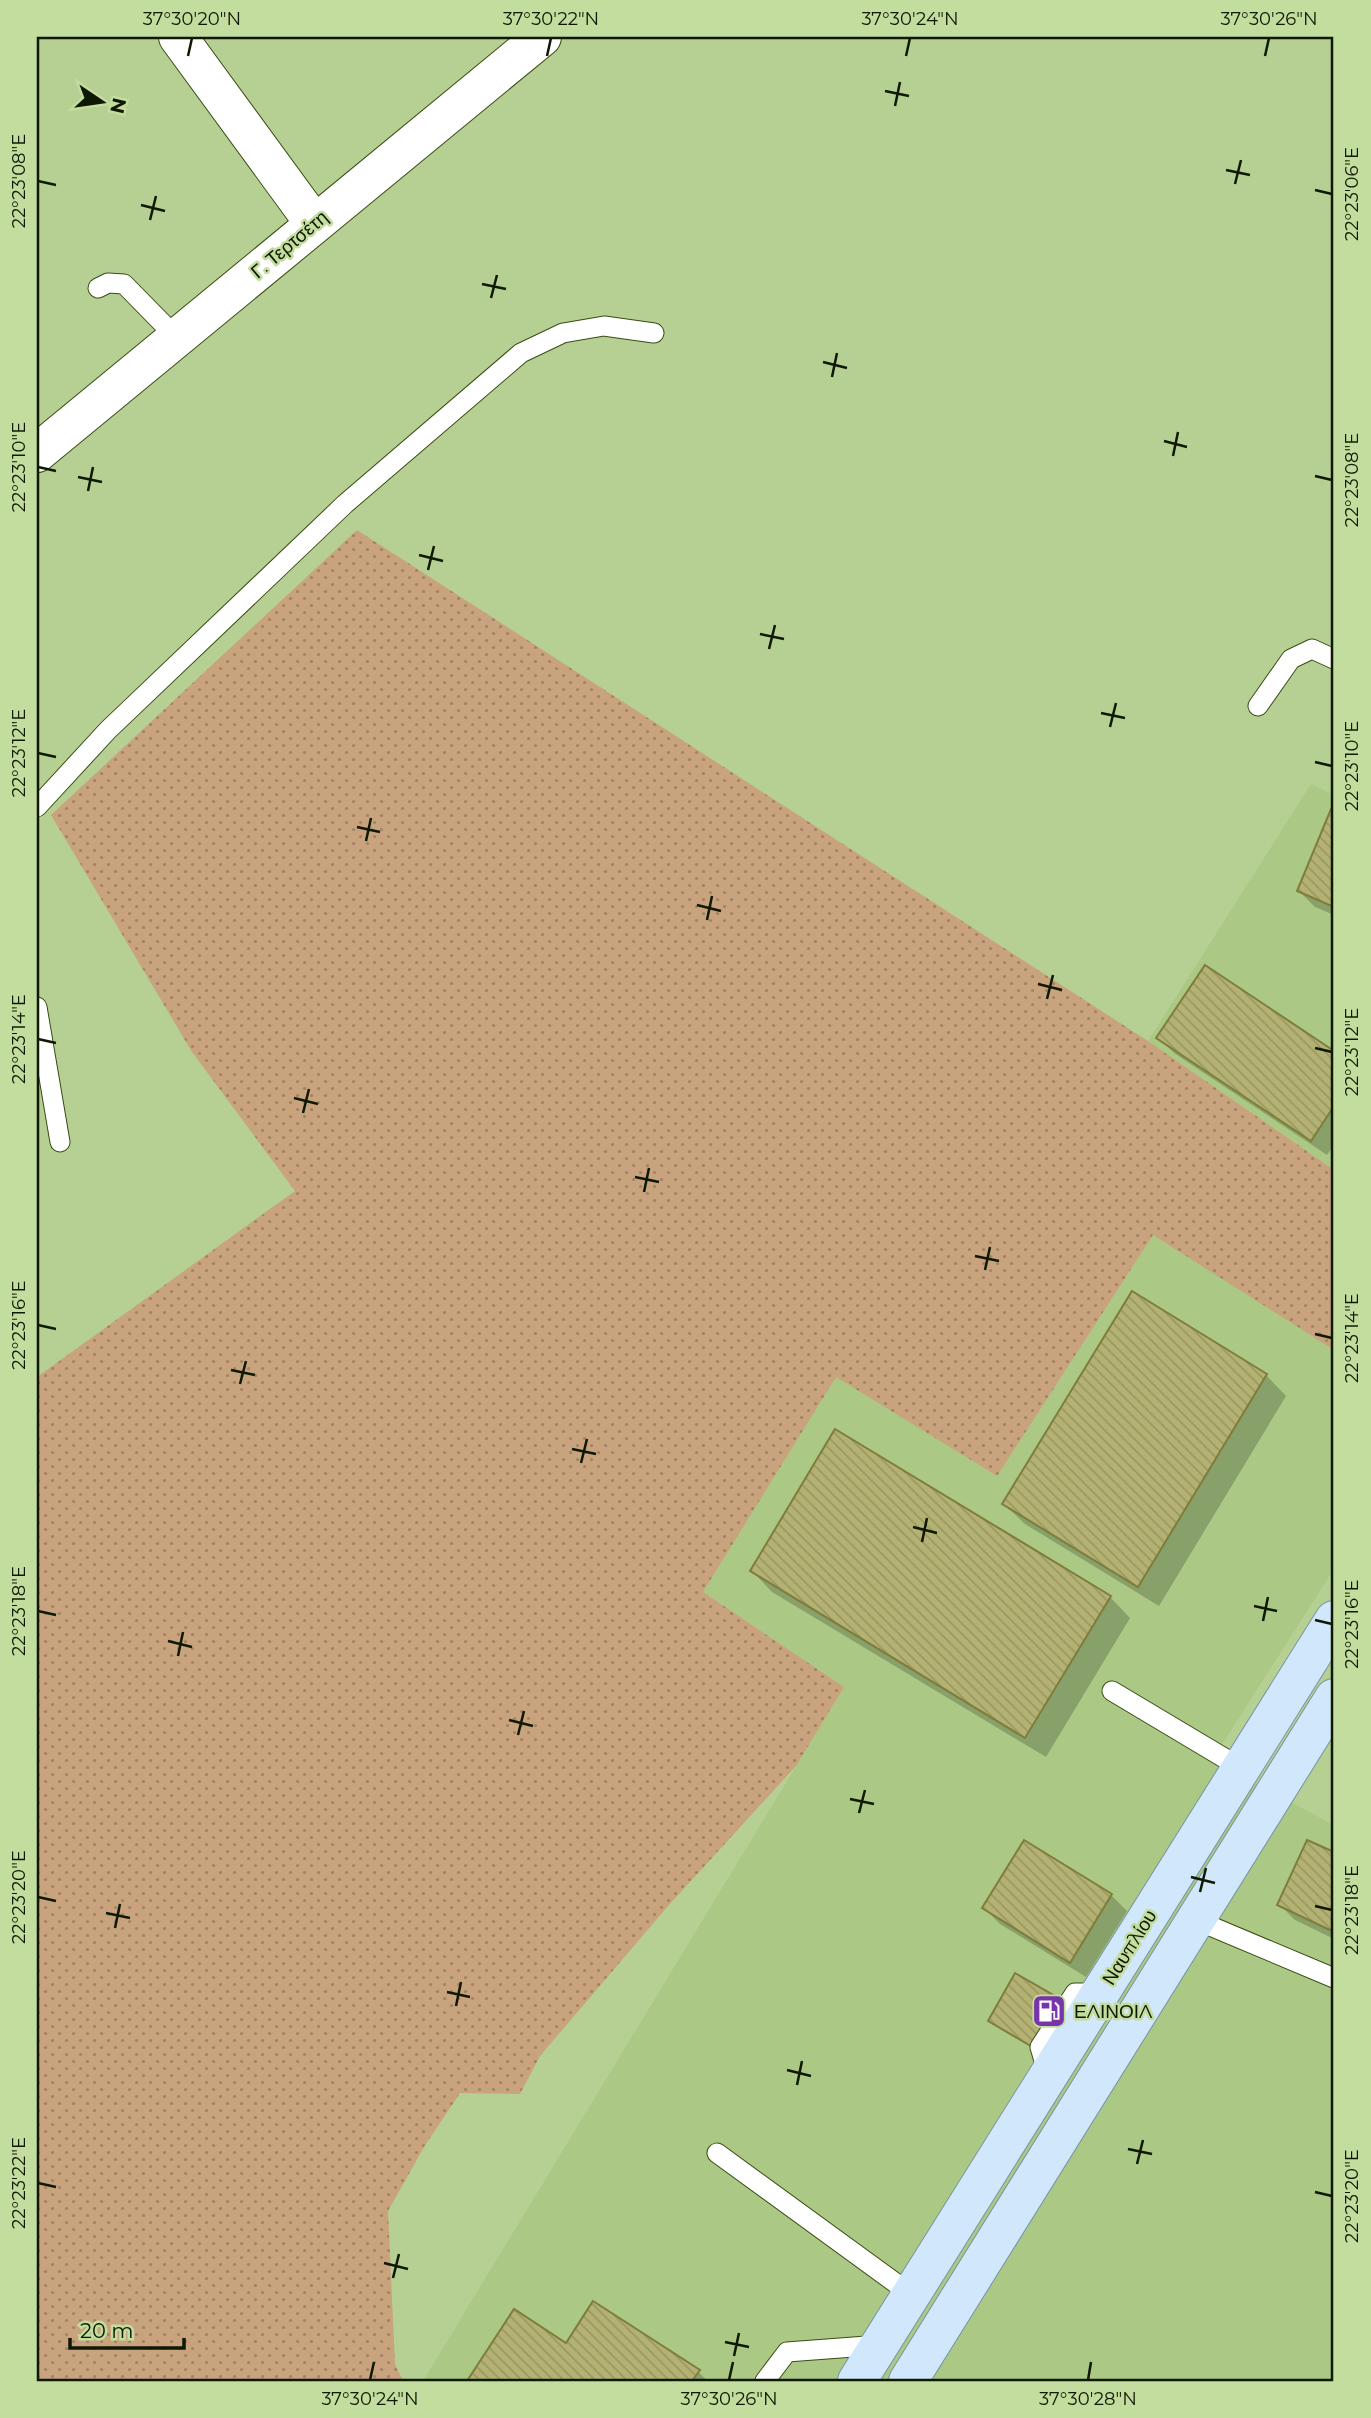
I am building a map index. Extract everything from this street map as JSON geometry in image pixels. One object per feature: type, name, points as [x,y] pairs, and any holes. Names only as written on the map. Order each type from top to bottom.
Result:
[{"type":"main road","name":"Ναυπλίου","points":[[857,2381],[1334,1620]]},
{"type":"main road","points":[[908,2381],[1334,1698]]},
{"type":"street","points":[[178,37],[314,223]]},
{"type":"street","name":"Γ. Τερτσέτη","points":[[37,453],[540,37]]},
{"type":"lane","points":[[98,288],[108,283],[124,284],[176,337]]},
{"type":"lane","points":[[37,807],[108,730],[316,532],[521,353],[563,332],[604,326],[654,333]]},
{"type":"lane","points":[[1258,706],[1290,659],[1312,649],[1334,659]]},
{"type":"lane","points":[[37,1007],[60,1142]]},
{"type":"lane","points":[[1112,1690],[1241,1768]]},
{"type":"lane","points":[[1196,1920],[1334,1978]]},
{"type":"lane","points":[[717,2153],[912,2295]]},
{"type":"lane","points":[[765,2381],[787,2352],[880,2345]]},
{"type":"shaded area","points":[[357,530],[1148,1041],[1334,1170],[1334,1350],[1153,1235],[997,1476],[836,1377],[703,1592],[844,1687],[796,1766],[668,1906],[540,2056],[520,2094],[460,2093],[424,2147],[388,2211],[395,2364],[403,2381],[37,2381],[37,1377],[295,1191],[192,1052],[51,815]]},
{"type":"shaded area","points":[[1311,784],[1334,795],[1334,1170],[1148,1041]]},
{"type":"shaded area","points":[[1153,1235],[1334,1348],[1334,1569],[1212,1760],[1334,1825],[1334,2381],[423,2381],[844,1687],[703,1592],[836,1376],[997,1476]]},
{"type":"building","points":[[1331,809],[1334,811],[1334,907],[1297,891]]},
{"type":"building","points":[[1205,965],[1334,1051],[1334,1106],[1311,1141],[1156,1038]]},
{"type":"building","points":[[1132,1291],[1267,1374],[1138,1587],[1002,1504]]},
{"type":"building","points":[[835,1429],[1111,1596],[1025,1738],[750,1571]]},
{"type":"building","points":[[1024,1840],[1112,1894],[1070,1963],[982,1908]]},
{"type":"building","points":[[1307,1840],[1334,1852],[1334,1932],[1277,1905]]},
{"type":"building","points":[[1015,1973],[1064,2001],[1036,2049],[988,2021]]},
{"type":"building","points":[[593,2301],[700,2370],[692,2381],[467,2381],[514,2309],[566,2343]]},
{"type":"place","name":"ΕΛΙΝΟΙΛ","points":[[1049,2011]]}]
